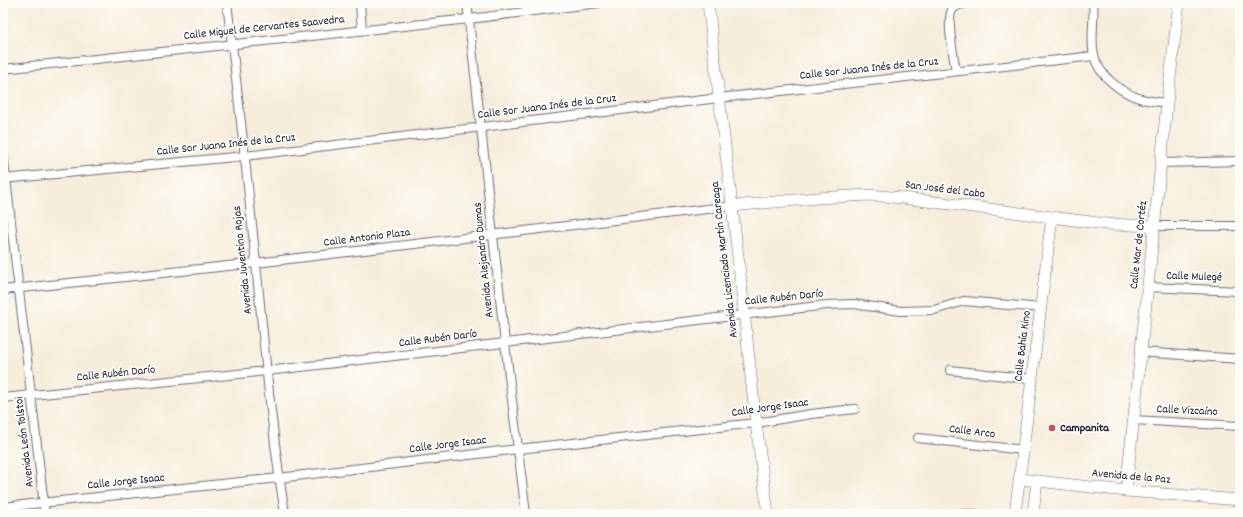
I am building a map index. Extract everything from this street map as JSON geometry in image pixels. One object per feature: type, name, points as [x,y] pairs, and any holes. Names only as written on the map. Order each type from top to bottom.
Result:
[{"type":"street","name":"Avenida Juventino Rojas","points":[[227,3],[245,156],[279,478],[285,514]]},
{"type":"street","points":[[360,3],[362,30]]},
{"type":"street","name":"Avenida Alejandro Dumas","points":[[467,3],[505,343],[526,514]]},
{"type":"street","name":"Calle Miguel de Cervantes Saavedra","points":[[3,69],[469,19],[599,3]]},
{"type":"street","name":"Avenida Licenciado Martín Careaga","points":[[708,3],[745,314],[756,423],[768,514]]},
{"type":"street","points":[[956,71],[949,19],[955,7],[966,3]]},
{"type":"street","points":[[1093,3],[1094,56],[1100,69],[1122,90],[1141,99],[1167,103]]},
{"type":"street","name":"Calle Mar de Cortéz","points":[[1126,491],[1179,3]]},
{"type":"street","name":"Calle Sor Juana Inés de la Cruz","points":[[4,179],[245,156],[719,98],[1094,56]]},
{"type":"street","name":"Avenida León Tolstoi","points":[[3,153],[4,179],[19,288],[45,514]]},
{"type":"street","points":[[1161,163],[1240,161]]},
{"type":"street","name":"San José del Cabo","points":[[732,206],[869,195],[1106,224],[1154,226]]},
{"type":"street","name":"Calle Antonio Plaza","points":[[3,290],[256,263],[732,206]]},
{"type":"street","name":"Calle Bahía Kino","points":[[1015,514],[1052,217]]},
{"type":"street","points":[[1154,226],[1240,226]]},
{"type":"street","name":"Calle Mulegé","points":[[1148,287],[1240,291]]},
{"type":"street","name":"Calle Rubén Darío","points":[[3,398],[267,371],[827,305],[854,304],[901,310],[934,310],[964,301],[1040,308]]},
{"type":"street","points":[[1140,352],[1240,359]]},
{"type":"street","points":[[950,370],[1032,379]]},
{"type":"street","name":"Calle Jorge Isaac","points":[[3,507],[279,478],[518,449],[756,423],[803,415],[855,409]]},
{"type":"street","name":"Calle Vizcaíno","points":[[1133,420],[1240,426]]},
{"type":"street","name":"Calle Arco","points":[[918,438],[1023,450]]},
{"type":"street","name":"Avenida de la Paz","points":[[1020,479],[1126,491],[1240,500]]},
{"type":"street","points":[[1033,514],[1037,481]]},
{"type":"street","points":[[954,514],[975,514]]},
{"type":"place","name":"Campanita","points":[[1052,428]]}]
